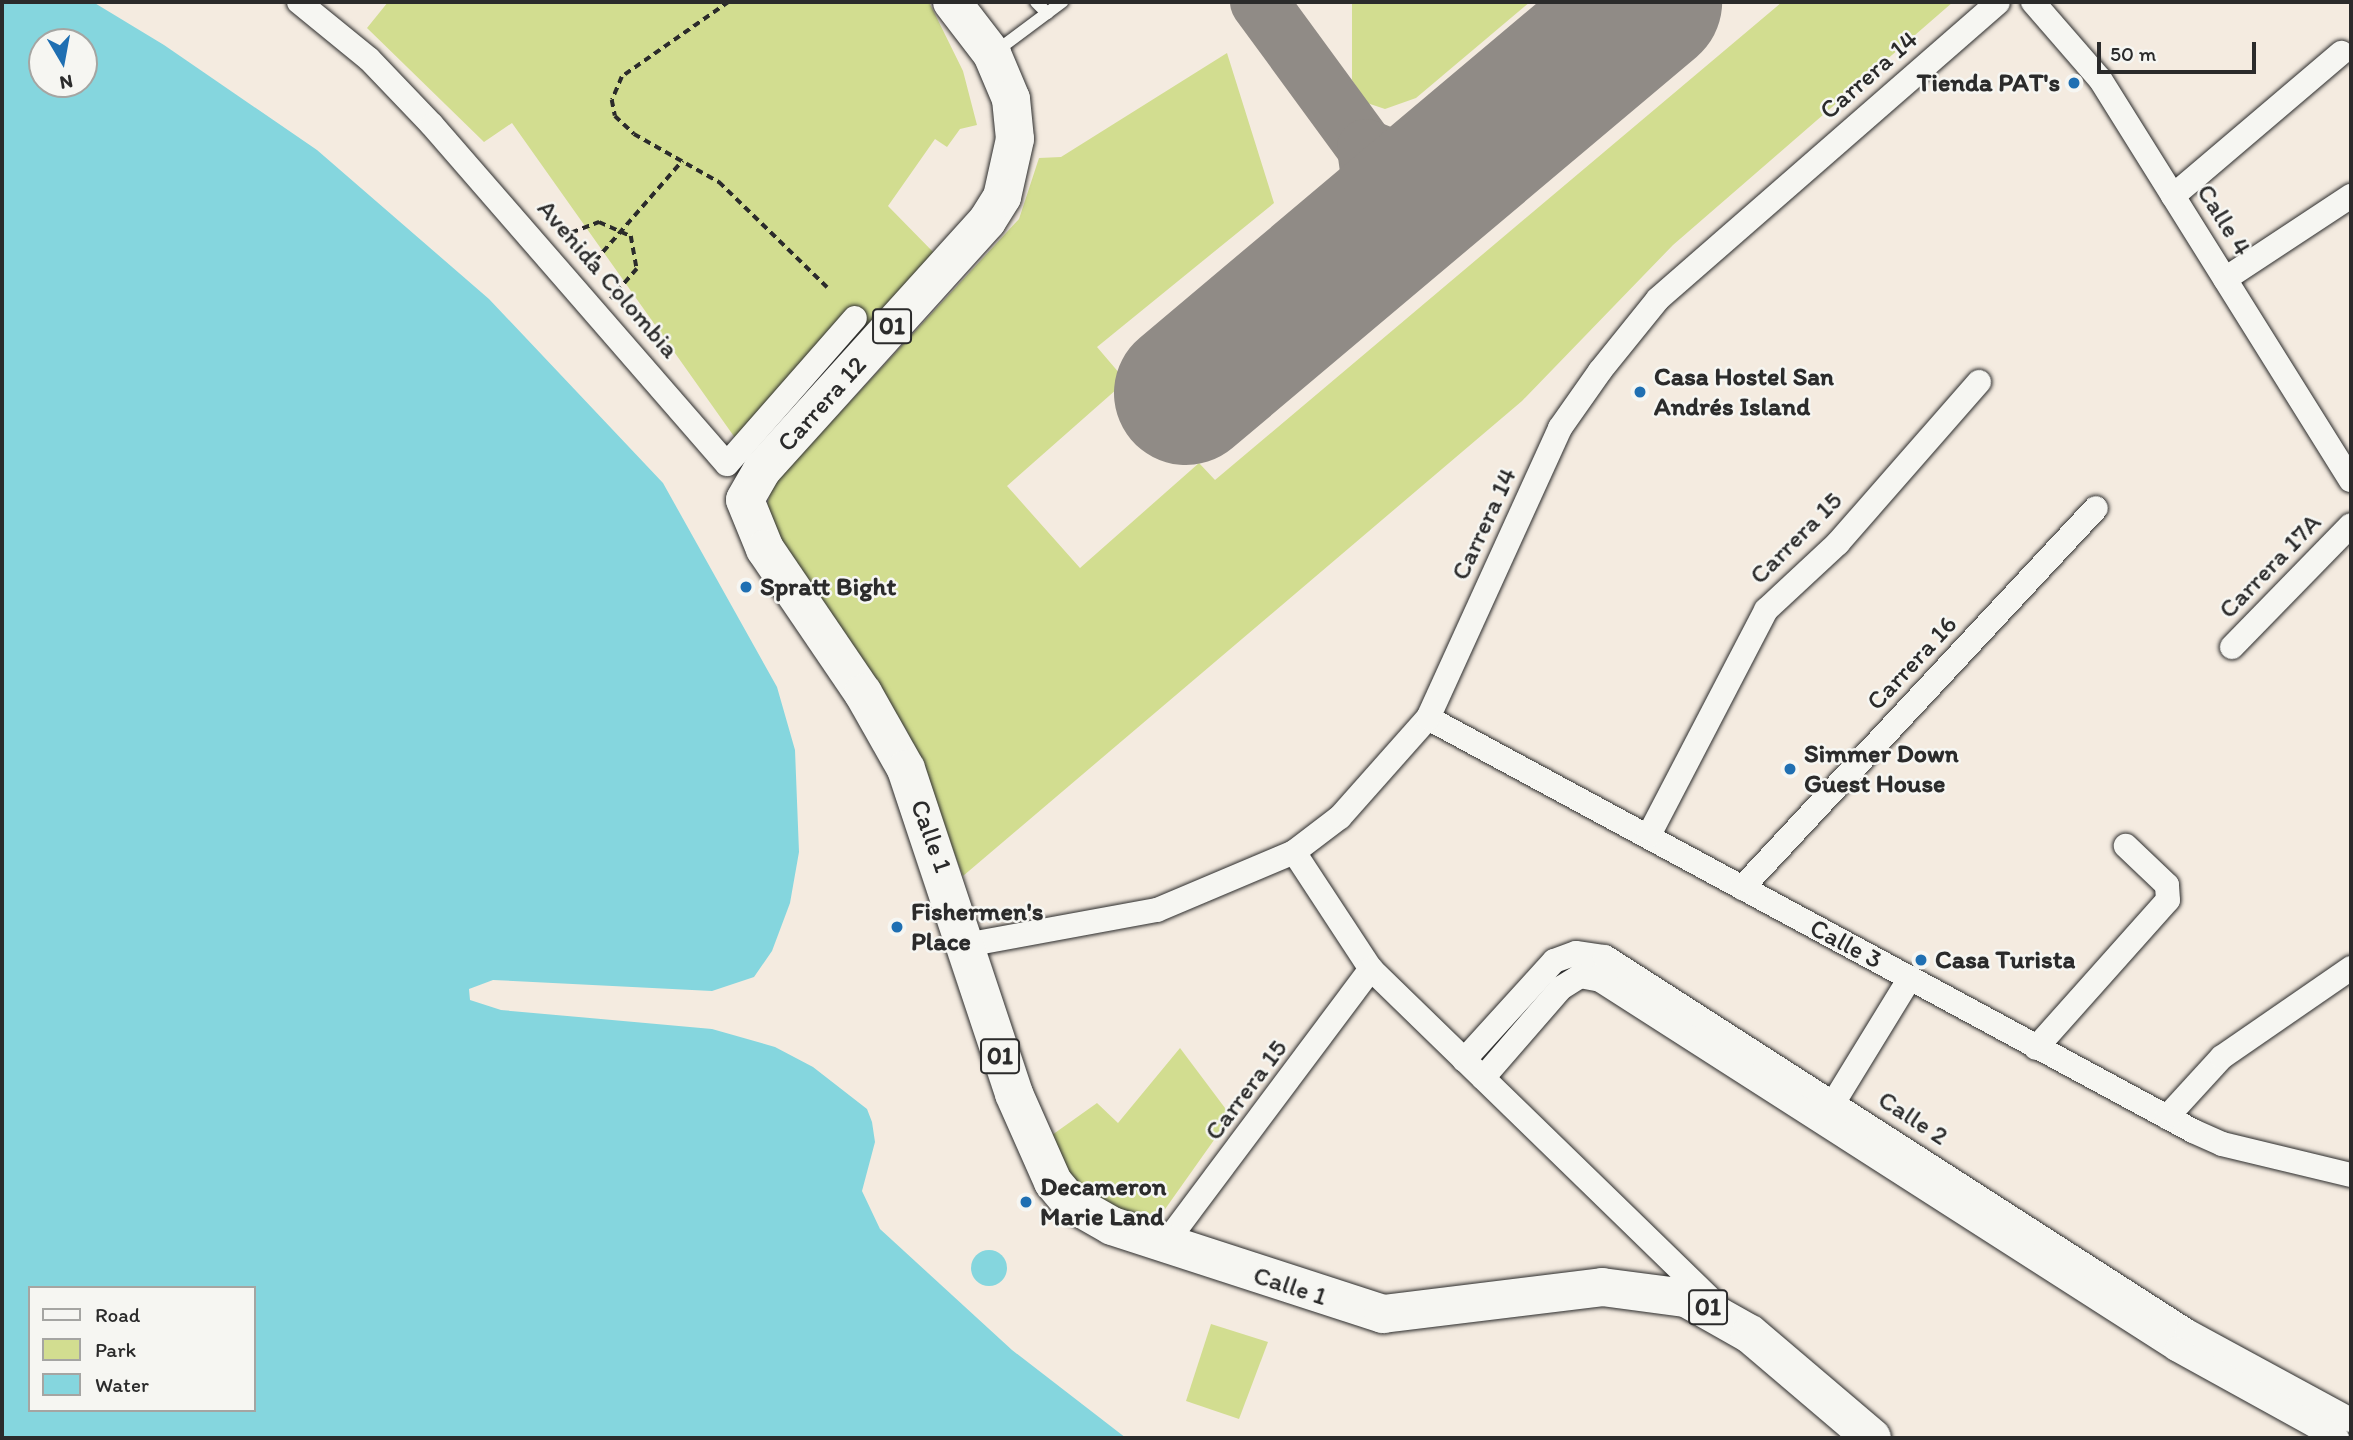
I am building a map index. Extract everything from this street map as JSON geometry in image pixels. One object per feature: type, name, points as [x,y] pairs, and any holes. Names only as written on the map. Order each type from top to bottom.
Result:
[{"type":"highway","name":"01","points":[[952,2],[992,54]]},
{"type":"highway","name":"Carrera 12","points":[[745,500],[762,470],[987,221],[1011,170],[1015,139],[1011,99],[992,54]]},
{"type":"highway","name":"Calle 1","points":[[745,500],[765,549],[863,693],[906,769],[1021,1113],[1053,1182],[1089,1214],[1165,1244],[1383,1314],[1625,1286],[1686,1298],[1727,1317]]},
{"type":"highway","name":"01","points":[[1727,1317],[1872,1438]]},
{"type":"street","name":"Avenida Colombia","points":[[299,2],[397,87],[541,246],[727,464],[855,318]]},
{"type":"street","name":"Carrera 14","points":[[966,945],[1157,910],[1294,852],[1340,817],[1428,718],[1560,428],[1600,371],[1658,299],[1998,2]]},
{"type":"street","name":"Calle 4","points":[[2033,2],[2100,79],[2351,480]]},
{"type":"street","points":[[2173,195],[2341,53]]},
{"type":"street","points":[[2225,279],[2351,196]]},
{"type":"street","name":"Carrera 15","points":[[1649,835],[1766,610],[1838,543],[1979,382]]},
{"type":"street","name":"Carrera 16","points":[[1741,888],[2095,508]]},
{"type":"street","name":"Carrera 17A","points":[[2232,647],[2351,525]]},
{"type":"street","name":"Calle 3","points":[[1428,718],[2167,1117],[2222,1144],[2351,1175]]},
{"type":"street","points":[[2036,1048],[2168,900],[2167,884],[2126,846]]},
{"type":"street","points":[[1294,852],[1371,969],[1727,1317]]},
{"type":"street","points":[[1464,1060],[1531,980],[1578,964]]},
{"type":"street","points":[[1483,1078],[1528,1020],[1578,964]]},
{"type":"street","name":"Calle 2","points":[[1578,964],[1600,980],[1828,1112],[2337,1438]]},
{"type":"street","points":[[2167,1117],[2222,1057],[2351,968]]},
{"type":"street","name":"Carrera 15","points":[[1165,1244],[1371,969]]},
{"type":"street","points":[[1828,1112],[1910,978]]},
{"type":"street","name":"Calle 2","points":[[2181,1340],[2351,1420]]},
{"type":"lane","points":[[1036,2],[1047,13]]},
{"type":"lane","points":[[992,54],[1062,2]]},
{"type":"path","points":[[729,2],[628,72],[614,91],[620,125],[719,182],[827,287]]},
{"type":"path","points":[[575,285],[682,161]]},
{"type":"path","points":[[541,246],[589,223],[624,228],[636,243],[637,269],[598,313]]},
{"type":"green space","points":[[388,2],[929,2],[963,71],[977,125],[960,129],[947,147],[935,139],[888,206],[939,258],[750,459],[512,123],[484,142],[367,28]]},
{"type":"green space","points":[[1352,2],[1530,2],[1416,98],[1385,109],[1367,103],[1352,80]]},
{"type":"green space","points":[[1782,2],[1953,2],[1673,245],[1522,401],[963,876],[907,731],[782,541],[767,506],[772,486],[1019,219],[1039,158],[1061,157],[1227,53],[1274,203],[1097,347],[1126,381],[1007,486],[1080,568],[1199,463],[1215,480]]},
{"type":"green space","points":[[1180,1048],[1231,1116],[1151,1229],[1081,1194],[1045,1140],[1097,1103],[1118,1123]]},
{"type":"green space","points":[[1211,1324],[1268,1342],[1239,1419],[1186,1401]]},
{"type":"water","points":[[2,2],[93,2],[164,45],[317,150],[489,299],[663,483],[777,687],[795,750],[799,852],[790,903],[772,951],[754,977],[712,991],[493,980],[469,989],[470,1000],[501,1010],[712,1029],[775,1047],[813,1067],[867,1109],[875,1142],[862,1191],[880,1229],[1012,1350],[1126,1438],[2,1438]]},
{"type":"water","points":[[989,1250],[1002,1255],[1007,1268],[1002,1281],[989,1286],[976,1281],[971,1268],[976,1255]]},
{"type":"taxiway","points":[[1259,2],[1366,148],[1374,207],[1357,250]]},
{"type":"taxiway","points":[[1366,148],[1410,166],[1459,164]]},
{"type":"runway","points":[[1186,393],[1650,2]]},
{"type":"place","name":"Tienda PAT's","points":[[2074,83]]},
{"type":"place","name":"Casa Hostel San Andrés Island","points":[[1640,392]]},
{"type":"place","name":"Spratt Bight","points":[[746,587]]},
{"type":"place","name":"Simmer Down Guest House","points":[[1790,769]]},
{"type":"place","name":"Fishermen's Place","points":[[897,927]]},
{"type":"place","name":"Casa Turista","points":[[1921,960]]},
{"type":"place","name":"Decameron Marie Land","points":[[1026,1202]]}]
